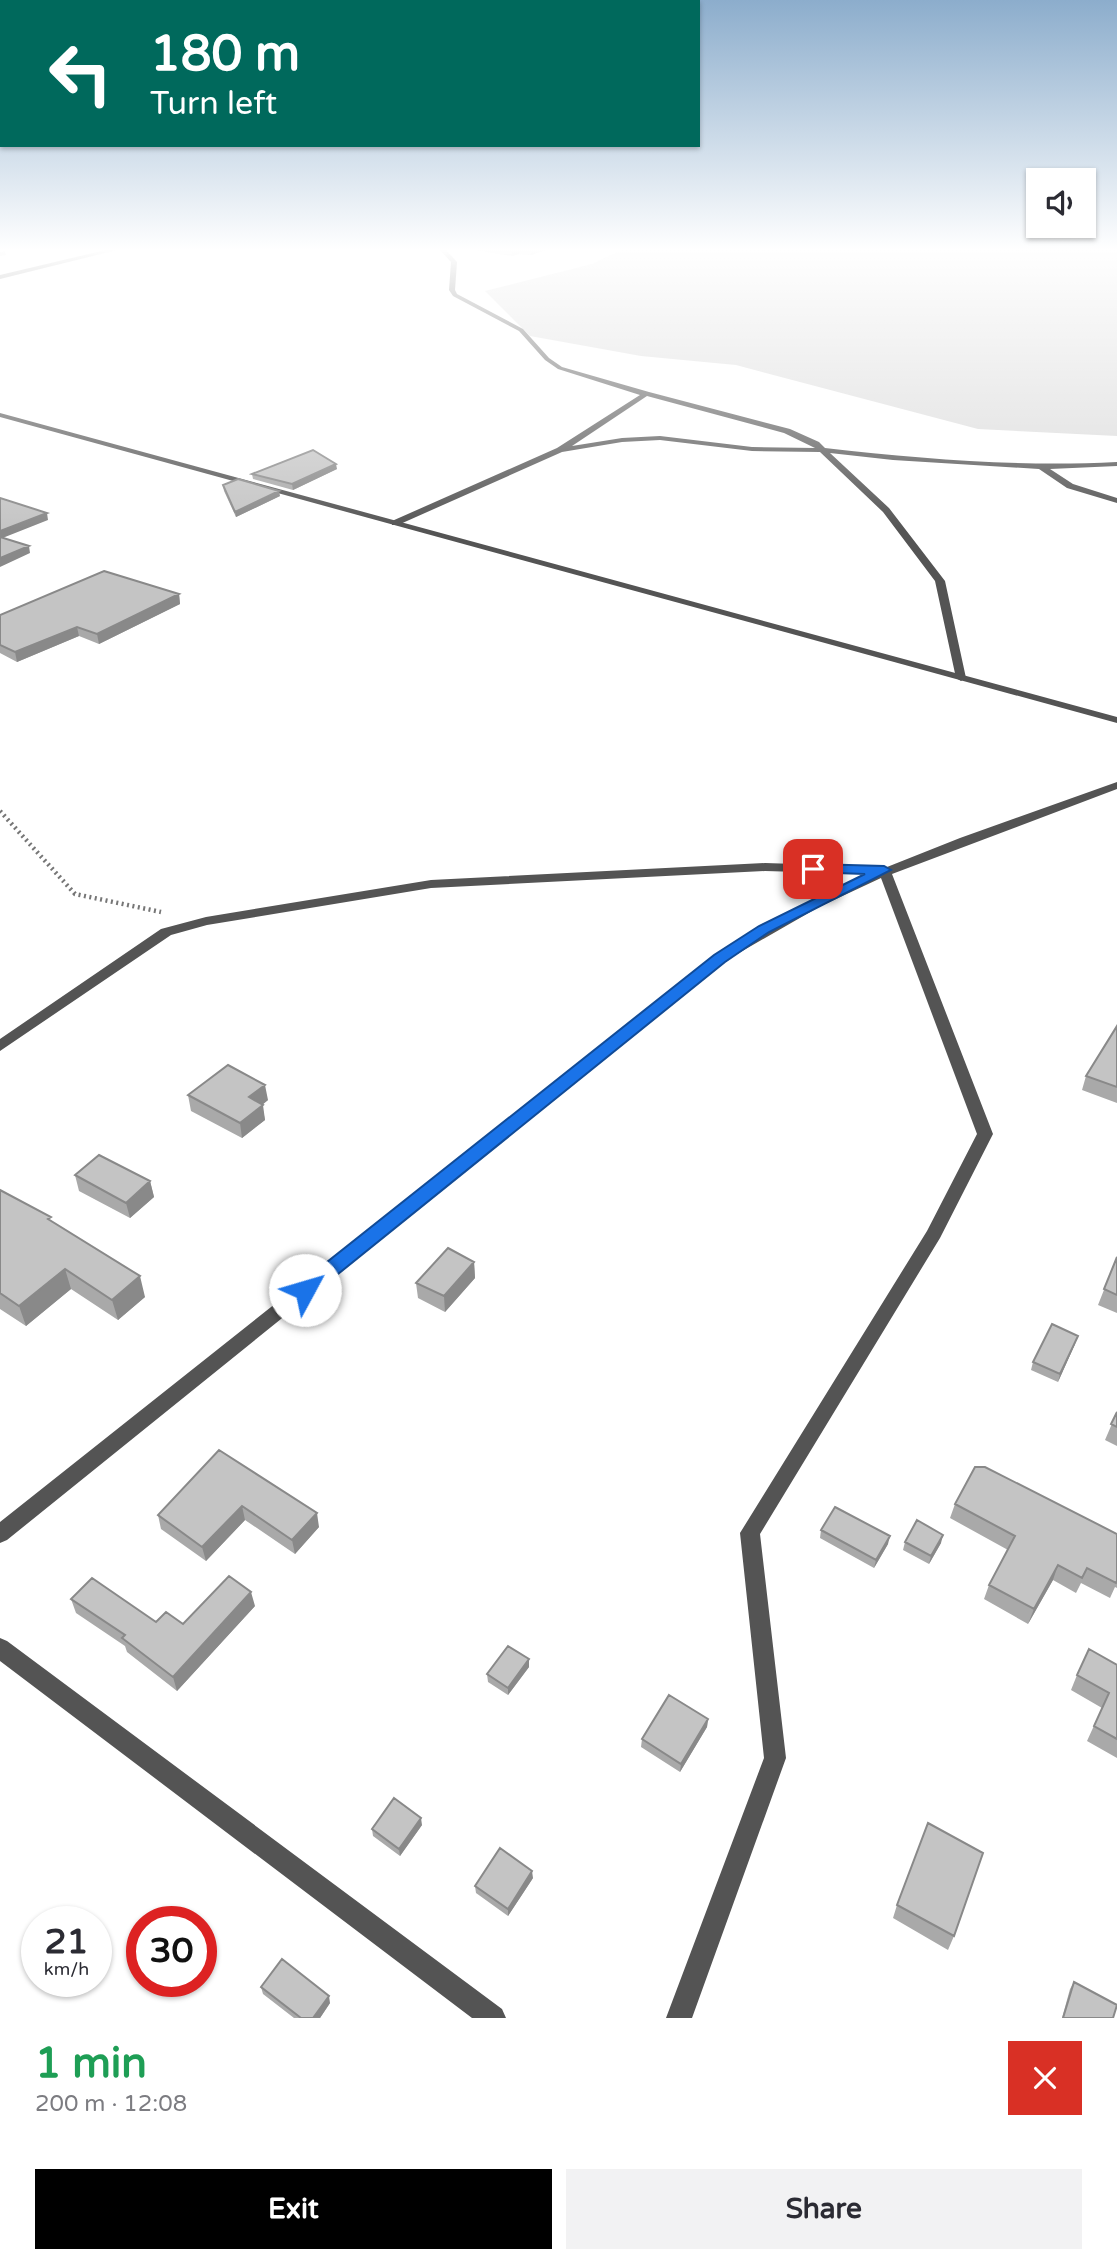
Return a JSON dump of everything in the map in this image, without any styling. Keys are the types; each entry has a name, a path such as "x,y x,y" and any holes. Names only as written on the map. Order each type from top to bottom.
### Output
{"street":[{"path":"533,342 555,365 646,394 787,431 808,439 823,450 886,510 940,581 961,678"},
{"path":"395,523 560,450 646,394"},
{"path":"0,415 1117,720"},
{"path":"560,450 660,438 752,449 823,450 893,458 1042,467 1117,464"},
{"path":"1042,467 1070,486 1117,501"},
{"path":"0,1534 720,958 764,929 884,870 1117,785"},
{"path":"0,1045 166,932 206,921 431,884 765,867 884,870"},
{"path":"679,2018 775,1758 751,1533 934,1234 985,1134 884,870"},
{"path":"0,1648 493,2018"}],"path":[{"path":"0,811 75,894 206,921"}],"shaded area":[{"path":"564,342 1117,342 1117,436 978,429 736,365 641,356"}],"building":[{"path":"313,450 336,464 292,484 252,474"},
{"path":"238,479 279,491 235,512 223,485"},
{"path":"0,498 47,513 0,531"},
{"path":"0,537 29,546 0,558"},
{"path":"104,571 179,594 97,634 77,627 15,652 0,645 0,615"},
{"path":"1117,1026 1117,1087 1086,1076"},
{"path":"228,1065 265,1085 249,1097 263,1105 240,1123 188,1095"},
{"path":"99,1155 150,1181 126,1203 75,1175"},
{"path":"0,1190 51,1217 48,1219 140,1276 112,1300 65,1269 19,1306 0,1293"},
{"path":"448,1248 474,1262 444,1296 416,1283"},
{"path":"1117,1257 1117,1295 1104,1289"},
{"path":"1052,1324 1078,1336 1060,1374 1033,1362"},
{"path":"1117,1412 1117,1427 1111,1424"},
{"path":"219,1450 317,1513 292,1540 242,1506 202,1547 158,1515"},
{"path":"975,1467 985,1467 1117,1534 1116,1583 1087,1568 1082,1578 1058,1565 1034,1609 989,1585 1015,1536 955,1504"},
{"path":"835,1507 890,1536 876,1560 821,1530"},
{"path":"917,1520 943,1535 931,1556 905,1542"},
{"path":"229,1576 251,1592 173,1677 122,1638 125,1635 71,1599 92,1578 156,1622 166,1612 183,1624"},
{"path":"508,1646 529,1659 508,1688 487,1674"},
{"path":"1089,1649 1117,1665 1117,1739 1094,1726 1109,1693 1077,1675"},
{"path":"669,1695 708,1719 681,1764 642,1739"},
{"path":"394,1798 421,1818 399,1849 372,1829"},
{"path":"928,1823 983,1853 954,1936 897,1905"},
{"path":"500,1848 532,1871 508,1909 475,1886"},
{"path":"282,1959 329,1996 313,2018 301,2018 261,1987"},
{"path":"1074,1982 1117,2005 1113,2018 1063,2018"}],"route":[{"path":"305,1290 720,958 764,929 884,870 813,869"}]}
